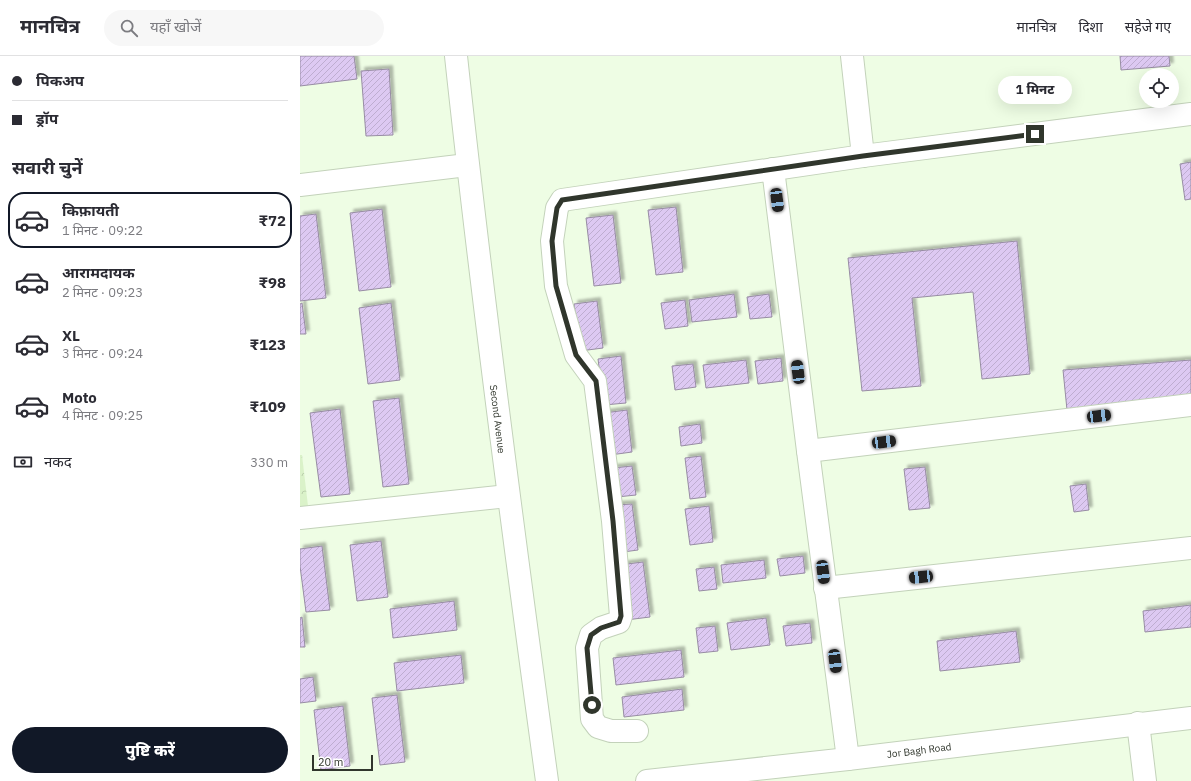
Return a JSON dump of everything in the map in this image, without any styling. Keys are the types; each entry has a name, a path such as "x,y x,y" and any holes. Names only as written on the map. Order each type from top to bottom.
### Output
{"street":[{"name":"Second Avenue","path":"456,56 467,165 508,496 548,781"},
{"path":"852,56 863,156"},
{"path":"637,731 611,731 598,727 592,719 587,648 591,635 601,628 619,622 621,616 613,521 596,381 576,355 556,286 552,241 557,208 562,200 863,156 1191,114"},
{"path":"300,185 467,165"},
{"path":"773,169 825,588 848,759"},
{"path":"808,451 1191,405"},
{"path":"300,518 508,496"},
{"path":"825,588 1191,548"},
{"name":"Jor Bagh Road","path":"647,781 848,759 1191,718"},
{"path":"1138,724 1145,781"}],"green space":[{"path":"300,455 302,455 308,506 300,507"}],"building":[{"path":"300,56 354,56 357,79 300,86"},
{"path":"1120,56 1169,56 1170,66 1121,70"},
{"path":"389,69 393,135 366,136 361,71"},
{"path":"1191,162 1191,199 1185,200 1180,164"},
{"path":"676,207 683,272 656,275 648,210"},
{"path":"382,209 391,287 359,291 350,213"},
{"path":"316,214 326,298 300,301 300,216"},
{"path":"613,215 621,283 594,286 586,218"},
{"path":"1017,241 1030,374 982,379 973,292 912,298 921,386 862,391 848,258"},
{"path":"734,294 737,317 692,322 689,300"},
{"path":"769,294 772,317 750,319 747,297"},
{"path":"685,300 688,326 665,329 661,303"},
{"path":"597,301 603,348 580,351 574,304"},
{"path":"302,303 306,334 300,334 300,304"},
{"path":"391,303 400,380 368,384 359,308"},
{"path":"621,356 626,403 604,405 598,359"},
{"path":"781,358 783,381 758,384 755,361"},
{"path":"746,360 749,383 706,388 703,365"},
{"path":"1191,360 1191,401 1067,410 1063,370"},
{"path":"693,364 696,387 675,390 672,366"},
{"path":"399,398 409,484 383,487 373,401"},
{"path":"340,409 350,494 321,497 310,413"},
{"path":"627,410 632,452 610,455 604,413"},
{"path":"700,424 702,443 681,446 679,427"},
{"path":"701,456 706,497 690,499 685,458"},
{"path":"632,466 636,495 617,497 613,468"},
{"path":"925,467 930,508 909,510 904,469"},
{"path":"1086,484 1089,510 1074,512 1070,486"},
{"path":"632,504 638,550 623,552 617,505"},
{"path":"709,506 713,542 690,545 685,509"},
{"path":"381,541 388,597 357,601 350,545"},
{"path":"322,546 330,610 306,612 300,566 300,549"},
{"path":"803,556 805,573 780,576 777,559"},
{"path":"764,560 766,578 723,583 721,565"},
{"path":"643,562 650,617 626,620 619,565"},
{"path":"714,567 717,589 699,591 696,569"},
{"path":"454,601 457,630 393,638 390,609"},
{"path":"1191,605 1191,627 1145,632 1143,611"},
{"path":"302,617 305,647 300,647 300,618"},
{"path":"766,618 770,645 731,650 727,623"},
{"path":"810,623 812,643 786,646 783,626"},
{"path":"715,626 718,651 699,653 696,628"},
{"path":"1016,631 1020,662 940,671 937,641"},
{"path":"681,650 684,677 616,685 613,658"},
{"path":"461,655 464,683 397,691 394,663"},
{"path":"313,677 316,701 300,703 300,679"},
{"path":"682,689 684,710 624,717 622,697"},
{"path":"397,695 405,762 380,765 372,698"},
{"path":"343,706 350,766 321,770 314,710"}],"route":[{"path":"592,705 587,648 591,635 601,628 619,622 621,616 613,521 596,381 576,355 556,286 552,241 557,208 562,200 863,156 1035,134"}]}
